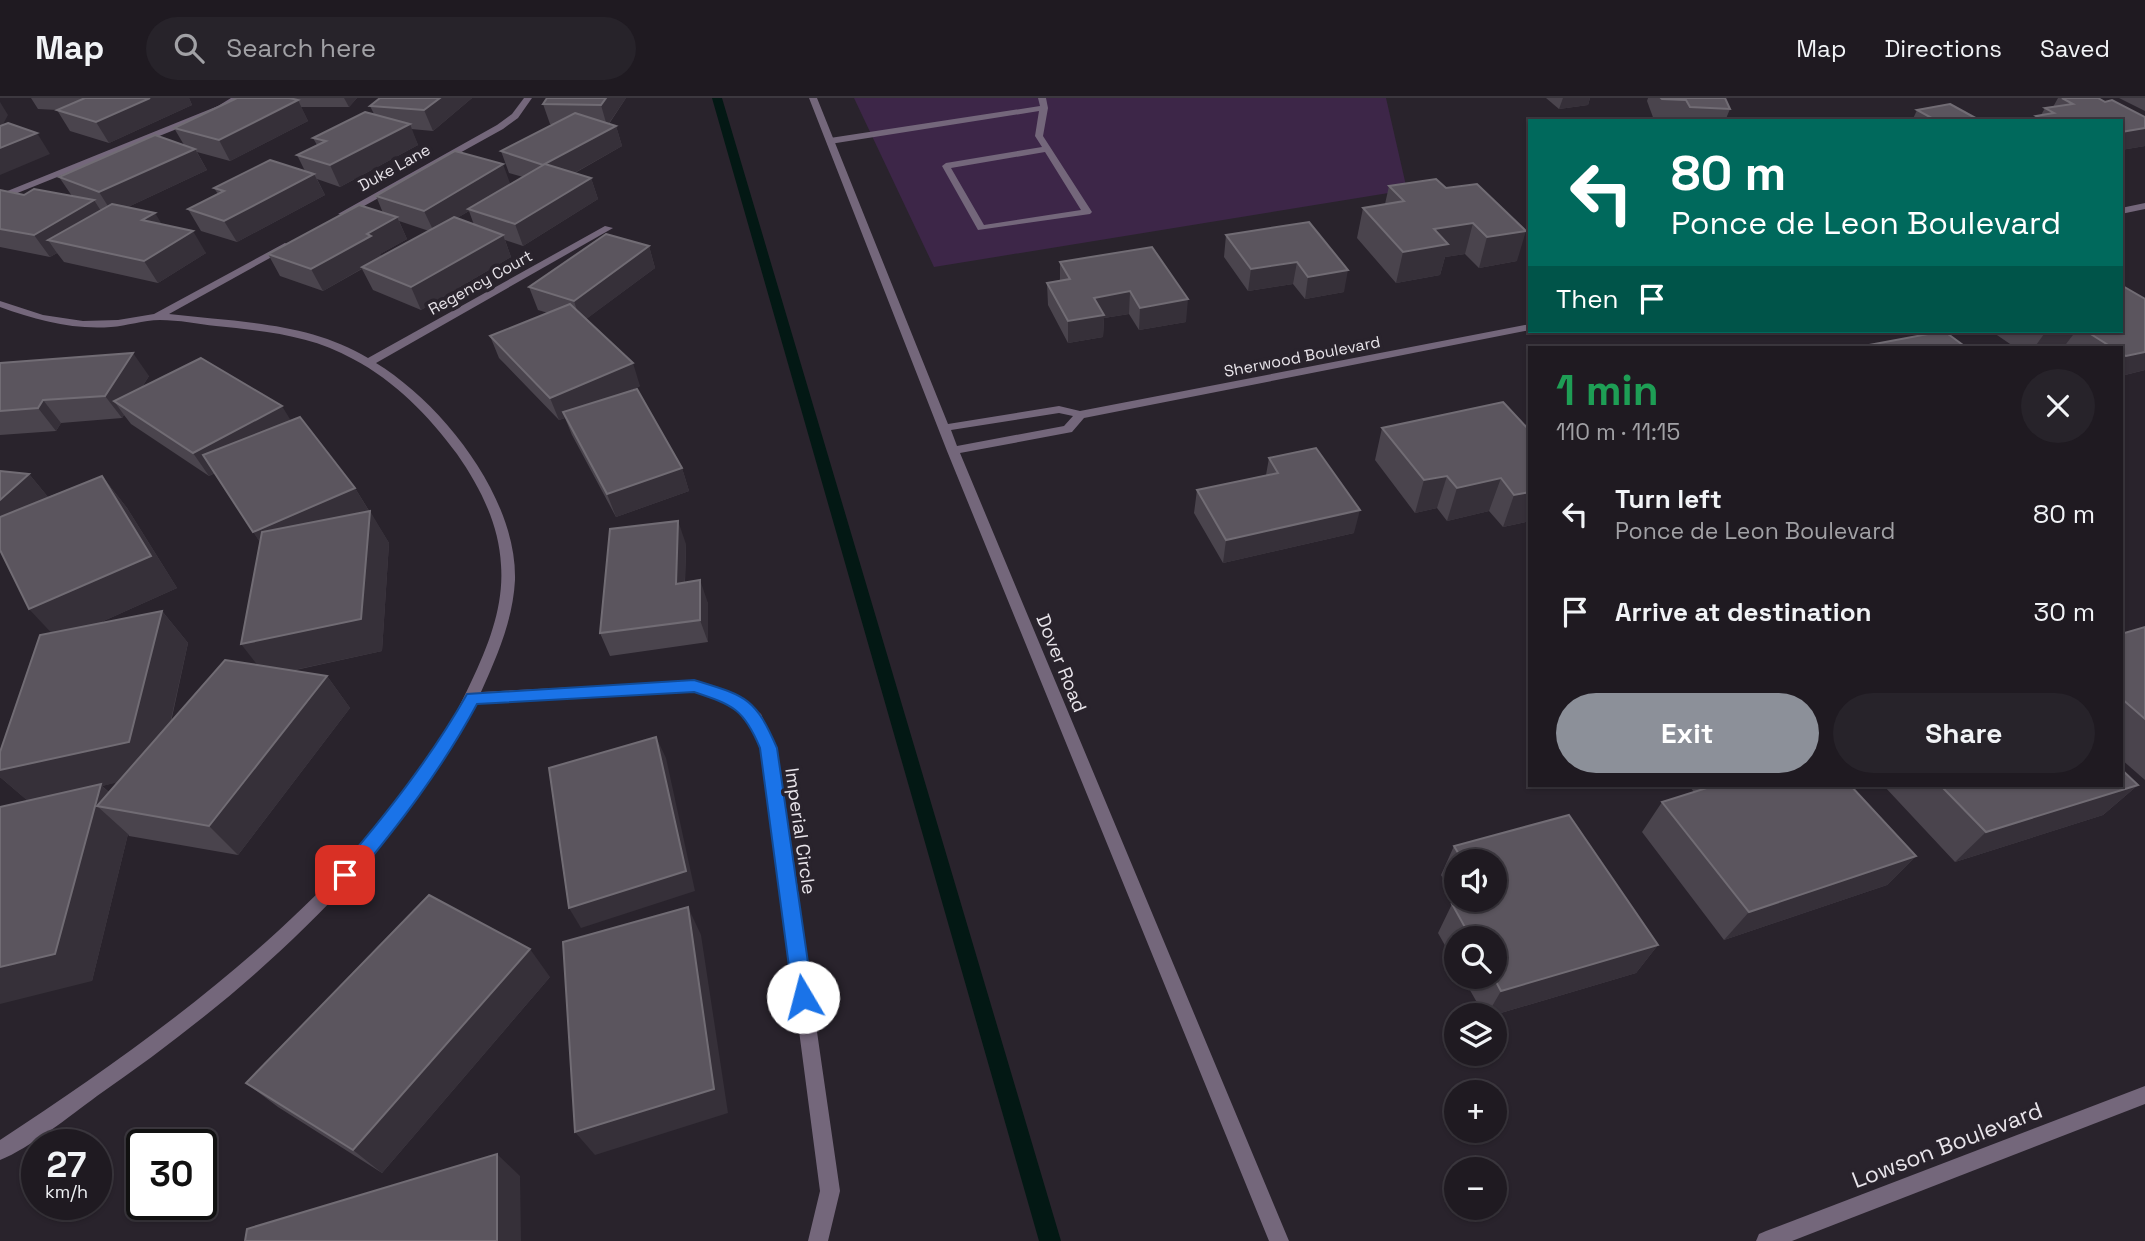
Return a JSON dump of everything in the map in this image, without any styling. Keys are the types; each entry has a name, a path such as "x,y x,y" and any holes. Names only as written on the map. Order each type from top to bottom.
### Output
{"street":[{"path":"0,197 220,108 236,98"},
{"name":"Duke Lane","path":"329,221 500,127 515,116 528,98"},
{"name":"Dover Road","path":"813,98 953,451 1279,1241"},
{"path":"830,141 1043,103 1039,136 1087,212 981,228 946,166 1047,149"},
{"path":"2123,211 2145,206"},
{"name":"Regency Court","path":"368,363 608,228"},
{"path":"158,316 292,242"},
{"path":"0,304 30,315 81,324 111,325 158,316 276,329 339,347 368,363 417,400 447,430 483,484 501,524 508,567 503,616 496,643 472,698 450,738 398,814 327,895 238,980 139,1058 0,1151"},
{"name":"Sherwood Boulevard","path":"944,428 1059,409 1080,415 1528,327"},
{"name":"Sherwood Boulevard","path":"953,451 1068,429 1080,415"},
{"name":"Imperial Circle","path":"472,698 694,686 733,699 756,719 769,748 830,1191 818,1241"},
{"name":"Lowson Boulevard","path":"1766,1241 2145,1096"}],"shaded area":[{"path":"854,98 1386,98 1407,190 934,267"}],"building":[{"path":"85,98 150,98 96,122 57,110"},
{"path":"237,98 298,100 219,140 174,128"},
{"path":"380,98 440,98 424,110 370,106"},
{"path":"547,98 606,98 601,105 543,104"},
{"path":"1661,98 1725,98 1730,109 1690,107 1686,100"},
{"path":"2062,98 2098,98 2105,102 2112,100 2145,117 2145,128 2123,132 2123,119 2041,119 2036,116 2054,113 2045,108 2073,104"},
{"path":"1950,104 1977,119 1933,119 1917,110"},
{"path":"365,112 410,124 330,165 297,155 326,141 313,138"},
{"path":"575,113 616,126 543,165 501,151"},
{"path":"8,123 37,133 0,148 0,126"},
{"path":"155,135 195,149 99,192 59,177"},
{"path":"455,151 503,164 424,211 376,196"},
{"path":"270,160 314,174 224,221 188,209 224,191 214,188"},
{"path":"545,164 591,178 515,224 468,209"},
{"path":"1436,179 1446,188 1477,184 1526,231 1487,237 1473,223 1434,229 1448,244 1403,252 1363,208 1404,201 1389,186"},
{"path":"34,189 94,200 34,235 0,229 0,190 24,195"},
{"path":"112,204 155,213 142,220 193,231 144,261 48,240"},
{"path":"359,205 397,217 367,234 371,236 311,269 268,254"},
{"path":"454,217 503,235 411,287 362,267"},
{"path":"1309,222 1348,270 1308,277 1297,262 1251,269 1226,235"},
{"path":"606,234 649,246 574,301 529,287"},
{"path":"1152,247 1188,299 1140,308 1130,291 1094,298 1104,315 1068,321 1047,283 1070,279 1060,262"},
{"path":"2123,286 2145,299 2145,352 2126,356 2123,354 2123,346 2110,346 2089,333 2123,333"},
{"path":"570,304 633,363 550,398 490,336"},
{"path":"1947,333 1964,346 1864,346"},
{"path":"133,353 105,396 43,400 38,408 0,411 0,363"},
{"path":"201,358 282,406 193,453 114,401"},
{"path":"637,389 682,468 607,494 563,412"},
{"path":"1503,402 1528,429 1528,492 1514,495 1501,478 1457,488 1447,476 1424,480 1382,428"},
{"path":"300,417 355,488 253,532 203,455"},
{"path":"1316,448 1360,510 1226,540 1197,490 1278,473 1269,458"},
{"path":"0,471 29,474 0,500"},
{"path":"102,476 151,556 29,609 0,550 0,517"},
{"path":"370,511 361,619 241,644 262,532"},
{"path":"678,521 676,584 700,580 700,620 600,633 610,529"},
{"path":"162,611 129,742 0,770 0,752 40,635"},
{"path":"2145,627 2145,719 2123,700 2123,633"},
{"path":"225,660 327,676 209,826 97,806"},
{"path":"656,737 686,871 569,908 549,768"},
{"path":"2123,771 2138,785 1986,832 1942,787 2123,787"},
{"path":"101,784 55,954 0,967 0,807"},
{"path":"1710,787 1852,787 1916,856 1749,912 1662,802"},
{"path":"1569,815 1658,945 1501,991 1500,989 1507,989 1507,926 1464,926 1456,912 1507,912 1507,849 1456,849 1454,846"},
{"path":"429,895 530,949 353,1150 246,1083"},
{"path":"688,907 714,1089 575,1132 563,942"},
{"path":"497,1154 497,1241 245,1241 247,1229"}],"waterway":[{"path":"717,98 1050,1241"}],"route":[{"path":"345,875 398,814 450,738 472,698 694,686 733,699 756,719 769,748 803,997"}]}
